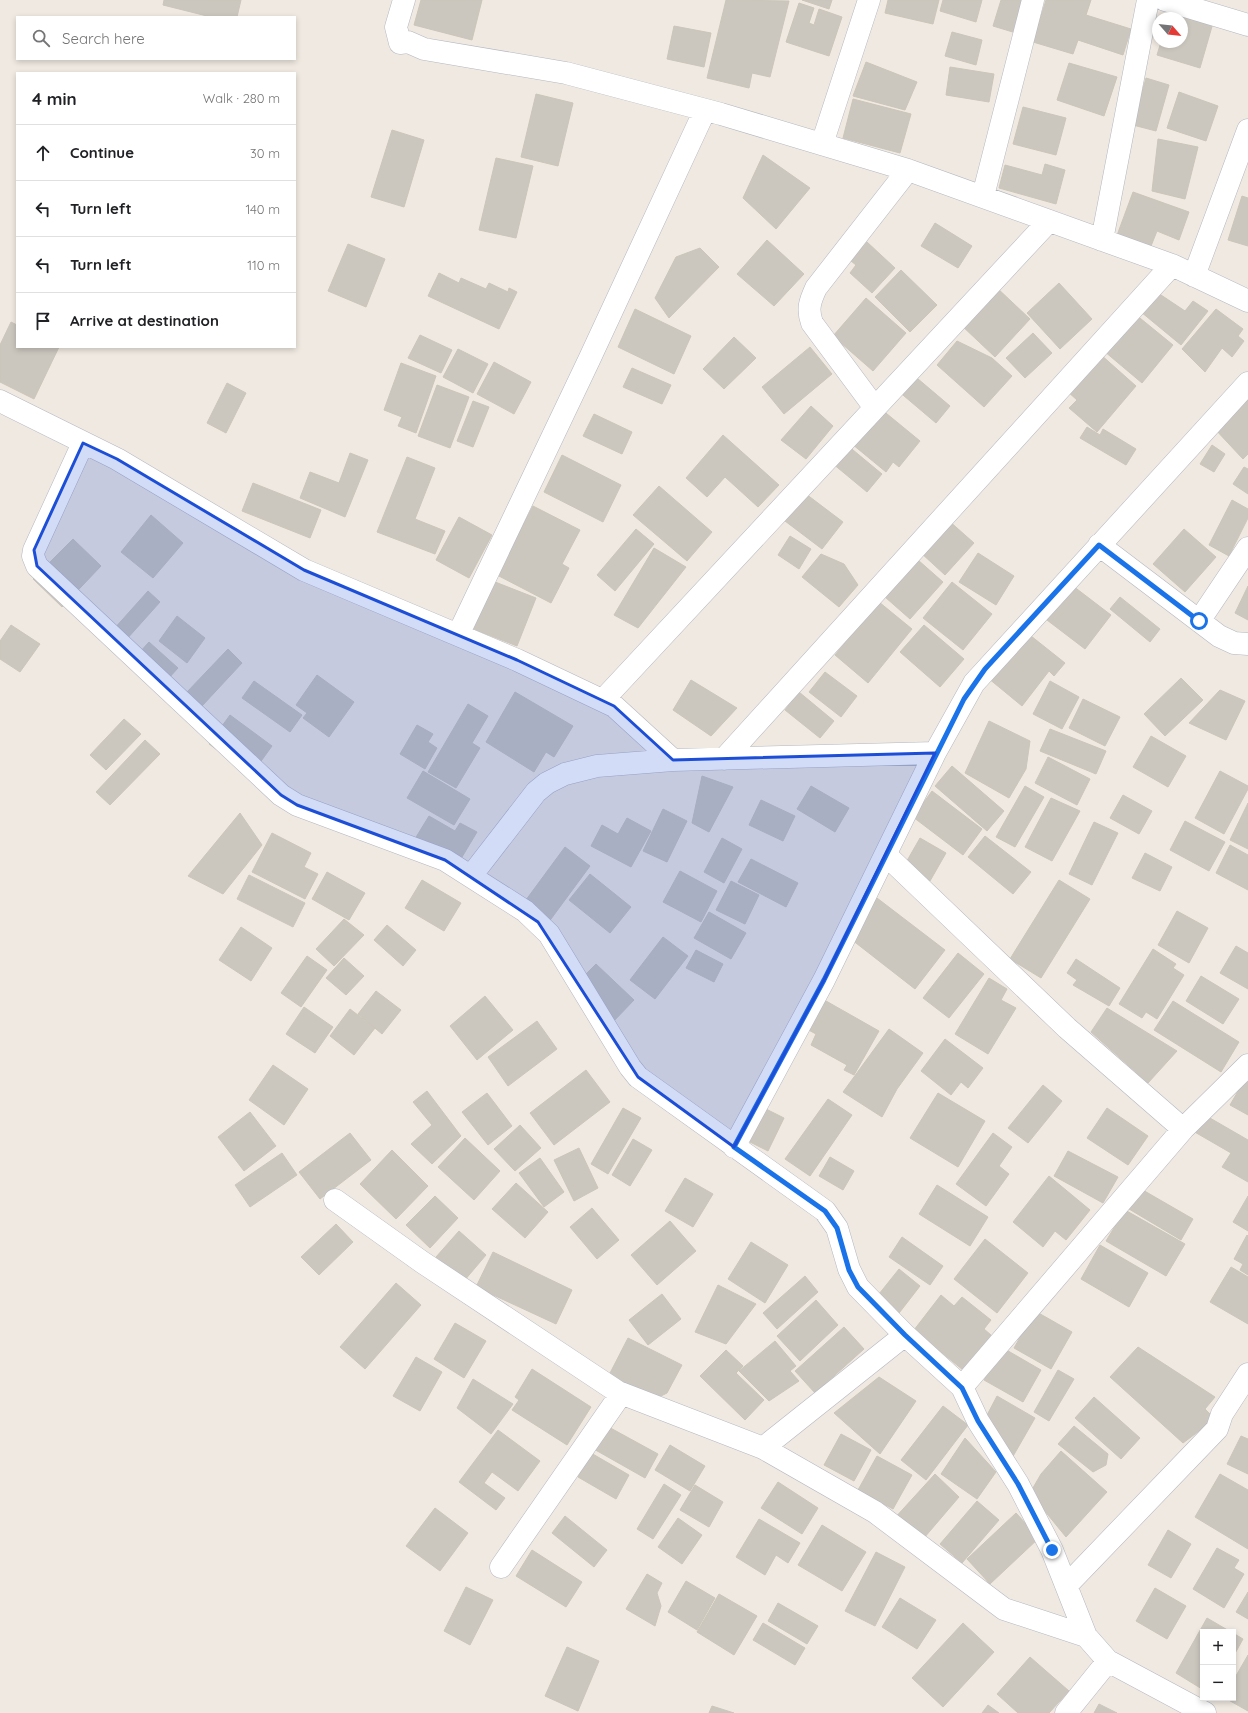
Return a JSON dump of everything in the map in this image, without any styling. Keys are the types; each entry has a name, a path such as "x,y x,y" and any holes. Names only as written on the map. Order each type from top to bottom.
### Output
{"street":[{"path":"404,0 396,27 400,43 408,42 424,49 566,73 705,110 908,170 1172,265 1248,301"},
{"path":"822,144 869,0"},
{"path":"983,196 1033,0"},
{"path":"1102,240 1148,0"},
{"path":"1165,0 1248,25"},
{"path":"458,635 589,360 705,110"},
{"path":"1194,276 1248,130"},
{"path":"875,408 812,323 808,312 810,300 816,288 908,170"},
{"path":"603,700 1050,221"},
{"path":"724,759 1172,265"},
{"path":"734,1147 821,985 936,754 974,683 1248,382"},
{"path":"0,401 116,459 304,570 458,635 603,700 619,709 673,760"},
{"path":"83,443 34,550 33,556 37,566 281,795 296,805 433,855 471,876 525,911 548,934 630,1067 638,1077 825,1211 837,1228 849,1270 858,1287 905,1335 962,1388 978,1421 1018,1484 1052,1550 1086,1636 1108,1661 1205,1713"},
{"path":"1099,545 1225,640 1248,644"},
{"path":"1199,621 1248,548"},
{"path":"471,876 536,792 547,783 564,774 597,766 673,760 936,754"},
{"path":"886,855 1067,1028 1183,1129"},
{"path":"962,1388 1183,1129 1248,1065"},
{"path":"334,1200 422,1262 622,1394 763,1448 875,1512 1004,1609 1086,1636"},
{"path":"763,1448 905,1335"},
{"path":"1067,1585 1217,1429 1222,1414 1248,1374"},
{"path":"501,1567 622,1394"},
{"path":"1066,1713 1108,1661"}],"highlighted area":[{"path":"83,443 117,459 304,570 517,660 614,706 673,760 935,753 824,980 734,1147 638,1077 538,922 445,860 297,805 281,795 37,566 34,550"}],"building":[{"path":"164,0 241,0 237,16 207,16 163,5"},
{"path":"421,0 482,0 472,40 414,25"},
{"path":"726,0 789,1 770,77 752,73 749,88 707,78"},
{"path":"802,0 832,0 829,9"},
{"path":"888,0 939,0 933,24 885,13"},
{"path":"943,0 982,0 976,22 940,11"},
{"path":"1001,0 1026,0 1016,33 993,26"},
{"path":"1046,0 1091,0 1086,15 1131,29 1123,55 1078,40 1073,54 1033,42"},
{"path":"799,3 814,8 809,23 814,25 819,9 842,17 829,56 786,42"},
{"path":"1188,15 1213,23 1200,68 1157,55 1159,48 1188,48"},
{"path":"674,26 711,33 704,67 667,59"},
{"path":"952,32 982,40 976,65 945,56"},
{"path":"866,62 917,82 905,110 853,96"},
{"path":"1069,63 1117,77 1104,116 1057,100"},
{"path":"950,67 994,74 989,102 946,95"},
{"path":"1146,78 1169,85 1156,131 1133,125"},
{"path":"1179,92 1218,106 1206,141 1167,128"},
{"path":"536,94 573,103 558,166 521,157"},
{"path":"853,99 911,114 900,153 843,138"},
{"path":"1023,107 1066,118 1056,155 1013,144"},
{"path":"392,130 424,140 404,207 371,197"},
{"path":"1158,139 1198,147 1185,199 1152,191"},
{"path":"763,155 810,188 776,229 743,198"},
{"path":"496,158 533,166 516,238 479,230"},
{"path":"1045,164 1065,170 1056,204 999,188 1005,165 1042,175"},
{"path":"1133,192 1189,212 1179,240 1157,231 1149,251 1116,238"},
{"path":"1242,196 1248,198 1248,246 1228,240"},
{"path":"935,223 972,246 958,268 921,246"},
{"path":"767,240 804,274 774,306 737,274"},
{"path":"867,242 895,268 872,293 850,273 856,265 851,261"},
{"path":"348,244 385,259 366,307 328,291"},
{"path":"700,248 719,267 669,318 655,298 676,257"},
{"path":"901,270 937,305 910,332 875,297"},
{"path":"439,273 459,283 461,278 486,289 489,283 508,292 509,288 517,292 499,329 428,296"},
{"path":"1059,283 1092,319 1060,349 1027,313"},
{"path":"995,286 1030,319 995,357 960,324"},
{"path":"1152,289 1185,311 1193,301 1208,311 1181,345 1135,307"},
{"path":"866,298 906,333 873,371 833,336"},
{"path":"635,309 691,336 674,374 618,347"},
{"path":"1216,309 1243,329 1238,336 1244,341 1232,357 1222,348 1205,372 1182,349"},
{"path":"1135,314 1173,345 1142,383 1104,351"},
{"path":"11,322 16,324 16,348 59,348 34,399 0,382 0,345"},
{"path":"1033,333 1052,353 1025,378 1006,358"},
{"path":"420,335 452,350 441,373 408,358"},
{"path":"734,337 756,358 724,389 703,369"},
{"path":"957,341 992,358 1012,376 984,407 937,365"},
{"path":"810,347 832,374 784,414 762,387"},
{"path":"458,349 488,364 473,393 443,377"},
{"path":"1100,354 1136,386 1097,432 1069,408 1077,400 1067,391"},
{"path":"494,362 531,382 514,414 477,394"},
{"path":"401,363 436,376 416,433 398,426 402,417 384,410"},
{"path":"632,368 671,385 662,404 623,387"},
{"path":"911,373 950,406 936,423 897,390"},
{"path":"227,383 246,393 226,433 207,423"},
{"path":"437,385 469,397 450,448 418,436"},
{"path":"1248,394 1248,454 1243,459 1214,428"},
{"path":"473,401 489,407 473,447 457,441"},
{"path":"811,406 833,426 806,459 781,440"},
{"path":"881,409 920,441 899,467 893,462 886,472 852,444"},
{"path":"594,414 632,432 622,454 583,436"},
{"path":"1087,427 1100,435 1103,429 1136,449 1126,465 1080,438"},
{"path":"723,435 779,485 758,507 725,477 707,497 686,478"},
{"path":"847,445 882,474 867,492 832,463"},
{"path":"1212,445 1225,454 1214,472 1200,464"},
{"path":"350,453 368,460 345,517 300,498 310,472 339,483"},
{"path":"562,455 621,485 603,522 544,492"},
{"path":"407,457 435,468 415,519 445,531 435,554 377,532"},
{"path":"1244,467 1248,469 1248,494 1233,484"},
{"path":"253,483 321,510 310,538 242,511"},
{"path":"659,486 712,532 687,561 633,515"},
{"path":"806,494 843,522 822,549 785,521"},
{"path":"1232,500 1248,509 1248,518 1229,556 1209,545"},
{"path":"533,506 580,530 562,564 569,568 551,603 497,575"},
{"path":"151,515 183,543 153,578 121,552"},
{"path":"459,517 492,535 469,578 436,560"},
{"path":"948,520 974,543 945,575 920,552"},
{"path":"636,529 654,544 615,591 597,575"},
{"path":"1184,529 1216,557 1185,592 1153,564"},
{"path":"790,536 811,549 799,569 778,555"},
{"path":"73,539 101,566 62,607 33,579"},
{"path":"654,548 686,567 638,628 614,615"},
{"path":"978,553 1014,576 996,605 959,582"},
{"path":"821,554 844,564 858,585 839,607 802,577"},
{"path":"918,560 943,582 910,619 885,597"},
{"path":"490,580 536,598 517,646 471,628"},
{"path":"952,582 992,614 963,650 923,618"},
{"path":"1073,586 1111,615 1085,649 1047,620"},
{"path":"1248,586 1248,620 1235,613"},
{"path":"148,591 160,602 117,650 105,639"},
{"path":"1120,597 1160,629 1150,642 1110,609"},
{"path":"879,602 912,629 868,683 835,655"},
{"path":"177,616 205,638 187,663 159,641"},
{"path":"11,625 40,644 20,672 0,659 0,641"},
{"path":"924,625 964,659 940,687 900,652"},
{"path":"1026,632 1065,663 1054,676 1049,671 1022,706 988,678"},
{"path":"149,642 178,668 158,690 129,664"},
{"path":"228,649 242,663 202,706 187,692"},
{"path":"825,672 857,696 841,717 809,692"},
{"path":"317,675 354,702 329,737 303,718 307,713 296,705"},
{"path":"1181,678 1203,700 1165,736 1144,714"},
{"path":"691,680 737,708 711,736 673,710"},
{"path":"254,681 302,715 290,732 242,698"},
{"path":"1050,681 1079,697 1062,729 1033,714"},
{"path":"1220,690 1245,701 1226,740 1189,723"},
{"path":"515,692 573,726 554,757 546,752 534,772 486,742"},
{"path":"799,692 834,721 820,738 785,710"},
{"path":"1083,699 1120,717 1105,746 1069,728"},
{"path":"468,704 488,716 472,743 480,748 456,788 428,772"},
{"path":"230,715 272,746 251,775 209,744"},
{"path":"124,719 141,734 106,770 90,755"},
{"path":"989,721 1030,741 1026,769 1009,798 965,773"},
{"path":"417,725 433,734 428,742 437,748 425,769 400,754"},
{"path":"1050,729 1106,751 1096,774 1040,751"},
{"path":"1151,736 1186,756 1168,787 1133,767"},
{"path":"145,740 160,754 110,805 96,792"},
{"path":"1048,757 1090,779 1077,805 1035,783"},
{"path":"952,766 1004,811 987,831 935,786"},
{"path":"423,771 470,799 454,825 407,798"},
{"path":"1220,771 1248,786 1248,789 1224,834 1195,818"},
{"path":"702,776 733,787 709,832 692,823"},
{"path":"811,786 849,808 835,832 797,809"},
{"path":"1025,786 1044,797 1015,847 996,837"},
{"path":"932,791 982,829 963,855 913,817"},
{"path":"1123,795 1152,811 1139,834 1110,818"},
{"path":"1051,798 1080,811 1052,861 1025,847"},
{"path":"761,800 795,816 783,841 749,825"},
{"path":"1248,803 1248,849 1230,840"},
{"path":"663,809 687,821 667,862 643,851"},
{"path":"240,813 262,845 223,894 188,876"},
{"path":"429,816 455,831 460,823 477,832 453,872 410,847"},
{"path":"627,818 651,831 631,867 591,846 602,825 618,834"},
{"path":"1185,821 1225,842 1209,871 1170,850"},
{"path":"1094,822 1118,833 1092,885 1069,874"},
{"path":"272,833 311,853 304,867 318,874 305,899 252,872"},
{"path":"985,836 1031,872 1013,894 968,857"},
{"path":"722,838 742,849 724,883 704,872"},
{"path":"920,838 946,853 930,881 904,866"},
{"path":"1230,845 1248,855 1248,890 1216,873"},
{"path":"565,847 590,866 548,923 523,904"},
{"path":"1145,853 1172,867 1160,891 1132,878"},
{"path":"751,859 798,883 786,907 738,882"},
{"path":"680,871 717,891 701,922 663,902"},
{"path":"327,872 365,893 349,920 312,899"},
{"path":"590,874 631,907 610,933 569,900"},
{"path":"249,875 305,903 293,927 237,899"},
{"path":"422,880 461,903 444,931 405,908"},
{"path":"1059,880 1090,899 1041,978 1010,959"},
{"path":"731,881 759,895 745,924 716,910"},
{"path":"877,898 945,950 915,989 847,936"},
{"path":"1177,911 1208,928 1189,963 1158,945"},
{"path":"709,912 746,933 731,959 694,938"},
{"path":"344,919 364,935 334,966 316,949"},
{"path":"387,925 416,950 403,966 374,940"},
{"path":"241,927 272,948 251,981 219,960"},
{"path":"663,937 688,956 655,999 630,980"},
{"path":"1236,946 1248,953 1248,989 1220,973"},
{"path":"1153,949 1176,964 1173,968 1184,975 1157,1019 1146,1012 1142,1018 1119,1004"},
{"path":"696,950 723,964 714,982 686,968"},
{"path":"958,953 984,974 949,1018 923,998"},
{"path":"307,956 327,970 301,1007 281,993"},
{"path":"344,958 364,976 346,995 326,978"},
{"path":"1076,959 1120,988 1109,1006 1073,985 1077,980 1067,973"},
{"path":"596,964 634,1000 612,1023 573,987"},
{"path":"1201,976 1239,999 1223,1024 1186,1001"},
{"path":"989,978 1007,989 1001,1000 1016,1008 988,1054 955,1034"},
{"path":"376,991 401,1010 382,1034 358,1014"},
{"path":"485,996 513,1030 477,1060 450,1026"},
{"path":"819,997 879,1031 854,1075 844,1070 847,1065 811,1045 816,1034 803,1027"},
{"path":"1173,1001 1239,1042 1221,1072 1154,1030"},
{"path":"304,1007 333,1027 315,1053 286,1034"},
{"path":"1107,1008 1177,1051 1148,1083 1091,1032"},
{"path":"350,1009 375,1028 354,1055 330,1036"},
{"path":"537,1021 557,1049 508,1086 488,1057"},
{"path":"889,1029 923,1053 897,1089 882,1117 843,1092"},
{"path":"945,1039 983,1068 968,1088 961,1082 951,1095 921,1071"},
{"path":"273,1065 308,1089 284,1125 249,1100"},
{"path":"586,1070 610,1102 554,1145 530,1113"},
{"path":"1248,1074 1248,1115 1230,1105"},
{"path":"1043,1085 1062,1101 1028,1143 1008,1128"},
{"path":"427,1091 461,1136 432,1164 411,1144 432,1125 413,1102"},
{"path":"487,1093 512,1126 488,1145 462,1112"},
{"path":"938,1093 985,1121 958,1167 910,1138"},
{"path":"828,1099 852,1115 810,1176 785,1159"},
{"path":"623,1108 641,1118 608,1174 591,1164"},
{"path":"1107,1108 1148,1136 1128,1165 1087,1138"},
{"path":"766,1109 784,1118 768,1151 750,1142"},
{"path":"250,1112 276,1146 244,1171 218,1137"},
{"path":"1203,1114 1248,1140 1248,1182 1222,1167 1231,1153 1193,1131"},
{"path":"520,1125 541,1148 515,1171 494,1149"},
{"path":"350,1133 371,1160 320,1199 299,1172"},
{"path":"993,1133 1012,1147 999,1166 1009,1174 986,1206 956,1184"},
{"path":"465,1138 500,1171 474,1200 438,1167"},
{"path":"633,1139 652,1150 630,1186 612,1175"},
{"path":"579,1148 598,1188 574,1201 554,1160"},
{"path":"392,1150 428,1186 396,1219 360,1184"},
{"path":"1068,1151 1118,1177 1103,1203 1054,1176"},
{"path":"282,1153 297,1175 250,1207 235,1185"},
{"path":"830,1157 854,1171 843,1190 819,1176"},
{"path":"540,1158 564,1192 544,1207 519,1173"},
{"path":"1049,1176 1090,1210 1066,1240 1055,1231 1043,1247 1013,1222"},
{"path":"685,1178 713,1194 693,1227 665,1211"},
{"path":"516,1183 548,1212 525,1238 492,1209"},
{"path":"937,1185 988,1217 970,1246 919,1214"},
{"path":"1141,1189 1193,1219 1181,1240 1129,1209"},
{"path":"435,1196 458,1218 430,1248 406,1225"},
{"path":"1248,1196 1248,1231 1233,1222"},
{"path":"592,1208 619,1240 597,1259 570,1227"},
{"path":"1125,1210 1185,1244 1166,1276 1106,1241"},
{"path":"670,1221 696,1251 657,1285 631,1255"},
{"path":"336,1224 353,1242 319,1275 301,1257"},
{"path":"459,1231 486,1255 464,1281 436,1257"},
{"path":"1247,1235 1248,1275 1240,1270 1243,1264 1234,1259"},
{"path":"902,1237 943,1266 930,1285 889,1257"},
{"path":"985,1239 1028,1273 997,1313 954,1279"},
{"path":"751,1242 788,1265 765,1303 728,1279"},
{"path":"1100,1245 1148,1273 1129,1307 1081,1279"},
{"path":"493,1252 572,1290 556,1324 476,1287"},
{"path":"1231,1267 1248,1277 1248,1324 1210,1302"},
{"path":"899,1269 920,1286 896,1317 875,1299"},
{"path":"805,1276 818,1292 777,1329 763,1313"},
{"path":"396,1283 421,1305 365,1369 340,1347"},
{"path":"718,1285 756,1304 726,1344 695,1332"},
{"path":"662,1294 681,1319 648,1345 629,1320"},
{"path":"941,1295 954,1306 962,1297 991,1320 984,1329 991,1335 963,1370 914,1330"},
{"path":"816,1300 838,1325 800,1361 777,1336"},
{"path":"1035,1311 1072,1332 1051,1369 1014,1348"},
{"path":"455,1323 486,1341 464,1378 434,1359"},
{"path":"844,1327 864,1349 815,1393 795,1371"},
{"path":"628,1338 682,1365 667,1393 651,1401 607,1379"},
{"path":"775,1341 796,1366 790,1371 799,1381 769,1401 739,1371"},
{"path":"1138,1347 1215,1397 1205,1409 1215,1419 1183,1443 1110,1377"},
{"path":"1003,1348 1041,1370 1023,1402 984,1380"},
{"path":"726,1350 743,1366 736,1373 764,1400 745,1420 700,1376"},
{"path":"416,1357 442,1372 420,1411 393,1396"},
{"path":"532,1369 591,1407 567,1445 512,1410 519,1400 515,1397"},
{"path":"1058,1370 1074,1379 1049,1421 1034,1412"},
{"path":"879,1377 916,1401 880,1454 834,1413"},
{"path":"473,1379 513,1404 491,1434 457,1408"},
{"path":"997,1396 1035,1418 1012,1458 985,1419"},
{"path":"1094,1397 1140,1438 1121,1459 1075,1418"},
{"path":"943,1406 968,1425 926,1480 901,1460"},
{"path":"605,1425 658,1454 645,1478 592,1448"},
{"path":"1074,1426 1108,1454 1106,1465 1093,1472 1058,1444"},
{"path":"498,1430 540,1461 518,1491 492,1472 484,1483 505,1498 496,1510 459,1482"},
{"path":"841,1434 871,1450 854,1481 824,1465"},
{"path":"1241,1436 1248,1439 1248,1474 1227,1464"},
{"path":"965,1438 996,1472 977,1499 941,1474"},
{"path":"670,1445 705,1466 690,1491 655,1470"},
{"path":"1061,1451 1107,1492 1066,1537 1030,1493 1041,1474"},
{"path":"591,1453 629,1475 616,1499 578,1477"},
{"path":"877,1456 912,1475 893,1509 858,1490"},
{"path":"935,1474 959,1497 924,1538 893,1520"},
{"path":"1220,1474 1248,1490 1248,1549 1195,1517"},
{"path":"778,1482 818,1508 802,1534 761,1508"},
{"path":"664,1484 681,1495 653,1539 637,1529"},
{"path":"695,1485 723,1502 709,1527 680,1510"},
{"path":"977,1501 999,1520 962,1563 940,1544"},
{"path":"435,1508 468,1533 440,1571 406,1546"},
{"path":"1016,1513 1039,1538 990,1584 967,1559"},
{"path":"565,1516 607,1550 594,1567 552,1533"},
{"path":"678,1518 702,1535 682,1564 658,1547"},
{"path":"759,1519 800,1543 788,1563 776,1555 765,1575 736,1557"},
{"path":"822,1525 866,1552 842,1591 798,1565"},
{"path":"1168,1530 1191,1544 1171,1578 1148,1565"},
{"path":"1217,1548 1239,1560 1234,1568 1244,1574 1224,1608 1193,1589"},
{"path":"532,1550 582,1582 566,1607 516,1576"},
{"path":"876,1552 905,1567 875,1626 845,1611"},
{"path":"647,1574 662,1583 657,1593 661,1606 655,1626 626,1609"},
{"path":"686,1581 715,1598 697,1630 668,1612"},
{"path":"466,1587 493,1600 470,1645 444,1631"},
{"path":"1155,1588 1186,1606 1167,1639 1136,1621"},
{"path":"1248,1592 1248,1619 1236,1612"},
{"path":"719,1594 757,1616 734,1655 697,1632"},
{"path":"900,1598 936,1620 917,1649 882,1627"},
{"path":"778,1603 818,1626 807,1644 768,1621"},
{"path":"1207,1618 1226,1629 1201,1629"},
{"path":"763,1623 805,1648 795,1665 753,1640"},
{"path":"963,1623 994,1652 943,1707 912,1678"},
{"path":"1200,1630 1200,1688 1176,1673"},
{"path":"1236,1635 1243,1639 1236,1652"},
{"path":"567,1647 599,1661 578,1711 545,1696"},
{"path":"1248,1655 1248,1711 1230,1701 1236,1701 1236,1676"},
{"path":"1030,1657 1069,1691 1049,1713 1018,1713 997,1694"},
{"path":"1099,1704 1117,1713 1094,1713"},
{"path":"988,1705 999,1713 982,1713"},
{"path":"712,1706 734,1713 709,1713"}],"route":[{"path":"1052,1550 1018,1484 978,1421 962,1388 905,1335 867,1298 858,1287 849,1270 837,1228 832,1219 825,1211 734,1147 824,980 964,699 985,669 1099,545 1199,621"}]}
